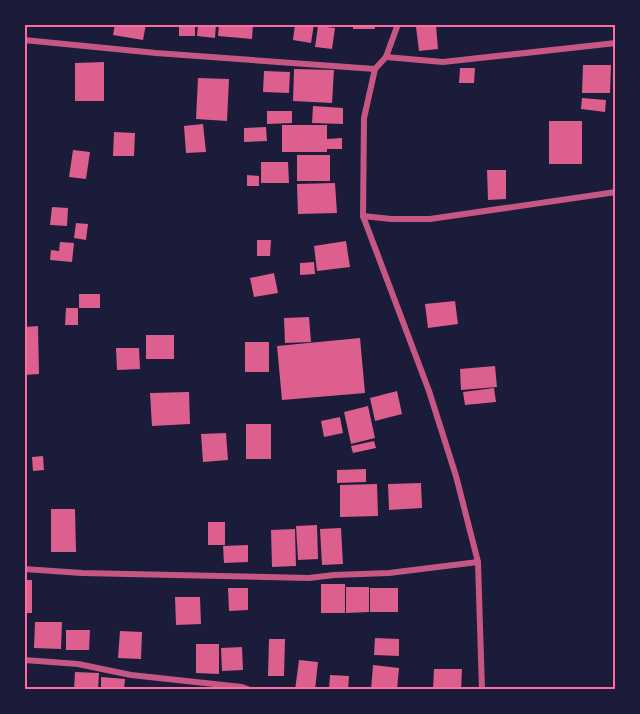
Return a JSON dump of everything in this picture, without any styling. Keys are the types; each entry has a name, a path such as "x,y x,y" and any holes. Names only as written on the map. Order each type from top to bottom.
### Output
{"street":[{"path":"398,24 386,57 375,69 364,118 363,216 429,390 456,476 478,562 482,690"},
{"path":"24,40 156,53 375,69"},
{"path":"386,57 443,62 616,43"},
{"path":"363,216 430,219 616,192"},
{"path":"24,569 82,573 309,578 389,573 478,562"},
{"path":"24,660 78,664 131,675 242,687 250,690"}],"building":[{"path":"115,24 146,24 143,40 113,35"},
{"path":"179,24 195,24 195,36 179,36"},
{"path":"198,24 216,24 215,38 197,36"},
{"path":"219,24 253,24 252,39 218,36"},
{"path":"295,24 314,24 311,43 293,40"},
{"path":"353,24 374,24 375,29 353,29"},
{"path":"436,25 438,49 419,51 416,27"},
{"path":"318,26 335,28 332,49 315,47"},
{"path":"104,62 104,101 75,101 75,63"},
{"path":"583,65 611,65 610,93 582,93"},
{"path":"460,68 475,68 474,83 459,83"},
{"path":"294,69 334,70 332,103 293,101"},
{"path":"264,71 290,72 289,93 263,92"},
{"path":"198,78 229,79 227,121 196,119"},
{"path":"582,98 606,100 605,112 581,109"},
{"path":"313,106 343,108 343,124 312,123"},
{"path":"267,111 292,111 292,123 267,124"},
{"path":"549,121 582,121 582,164 549,164"},
{"path":"203,124 206,152 186,153 184,126"},
{"path":"282,125 327,125 327,139 342,138 342,149 327,149 327,152 282,152"},
{"path":"266,127 267,141 244,142 244,128"},
{"path":"114,132 135,133 134,156 113,156"},
{"path":"73,150 90,152 86,179 69,177"},
{"path":"297,155 330,155 330,181 297,181"},
{"path":"261,162 288,162 289,183 261,183"},
{"path":"487,170 506,170 506,199 488,200"},
{"path":"247,175 259,176 259,186 247,186"},
{"path":"335,183 337,213 298,214 297,184"},
{"path":"52,207 68,208 67,226 50,225"},
{"path":"76,223 88,224 86,240 74,238"},
{"path":"257,240 271,240 270,256 257,256"},
{"path":"346,241 350,267 317,271 314,246"},
{"path":"60,242 74,243 72,262 50,260 51,250 59,251"},
{"path":"314,262 315,274 300,275 300,263"},
{"path":"274,273 278,293 254,297 250,278"},
{"path":"79,294 100,294 100,308 79,308"},
{"path":"455,301 458,324 428,328 425,304"},
{"path":"66,308 78,308 78,325 65,325"},
{"path":"309,317 311,342 285,343 284,318"},
{"path":"38,326 39,374 24,375 24,327"},
{"path":"146,335 174,335 174,359 146,359"},
{"path":"360,338 365,393 282,400 277,346"},
{"path":"245,342 269,342 269,372 245,372"},
{"path":"116,348 139,348 140,369 117,370"},
{"path":"495,366 497,387 461,390 460,369"},
{"path":"494,388 496,402 465,405 463,392"},
{"path":"397,391 402,414 375,421 370,398"},
{"path":"189,392 190,424 152,426 150,393"},
{"path":"368,406 375,438 351,444 344,412"},
{"path":"340,417 343,433 324,437 321,421"},
{"path":"246,424 271,424 271,459 246,459"},
{"path":"226,433 228,460 203,462 201,434"},
{"path":"374,441 376,448 353,453 351,446"},
{"path":"43,456 44,470 33,471 32,457"},
{"path":"366,469 366,482 337,483 337,470"},
{"path":"421,483 422,508 389,510 388,484"},
{"path":"377,484 378,516 340,517 340,485"},
{"path":"51,509 75,509 76,552 51,552"},
{"path":"208,522 225,522 225,545 208,545"},
{"path":"317,525 318,559 298,560 296,526"},
{"path":"341,528 343,564 322,565 320,529"},
{"path":"295,529 296,566 272,567 271,530"},
{"path":"248,545 248,562 224,563 223,546"},
{"path":"24,580 32,580 32,613 24,613"},
{"path":"321,584 345,584 345,613 321,613"},
{"path":"346,587 369,587 369,612 346,613"},
{"path":"228,588 248,588 248,610 229,611"},
{"path":"370,588 398,588 398,612 370,612"},
{"path":"175,597 200,597 201,624 176,625"},
{"path":"35,622 62,622 61,649 34,648"},
{"path":"66,630 90,630 89,650 66,650"},
{"path":"120,631 142,632 141,659 118,658"},
{"path":"375,638 399,639 399,656 374,655"},
{"path":"269,639 285,639 284,676 268,676"},
{"path":"196,644 219,644 219,674 196,673"},
{"path":"242,647 243,670 222,671 221,648"},
{"path":"299,660 318,662 315,690 295,690"},
{"path":"373,665 399,668 397,690 371,690"},
{"path":"434,669 462,669 461,690 433,690"},
{"path":"75,672 99,673 98,690 74,690"},
{"path":"330,675 349,676 348,690 329,690"},
{"path":"101,677 125,679 124,690 101,690"}]}
